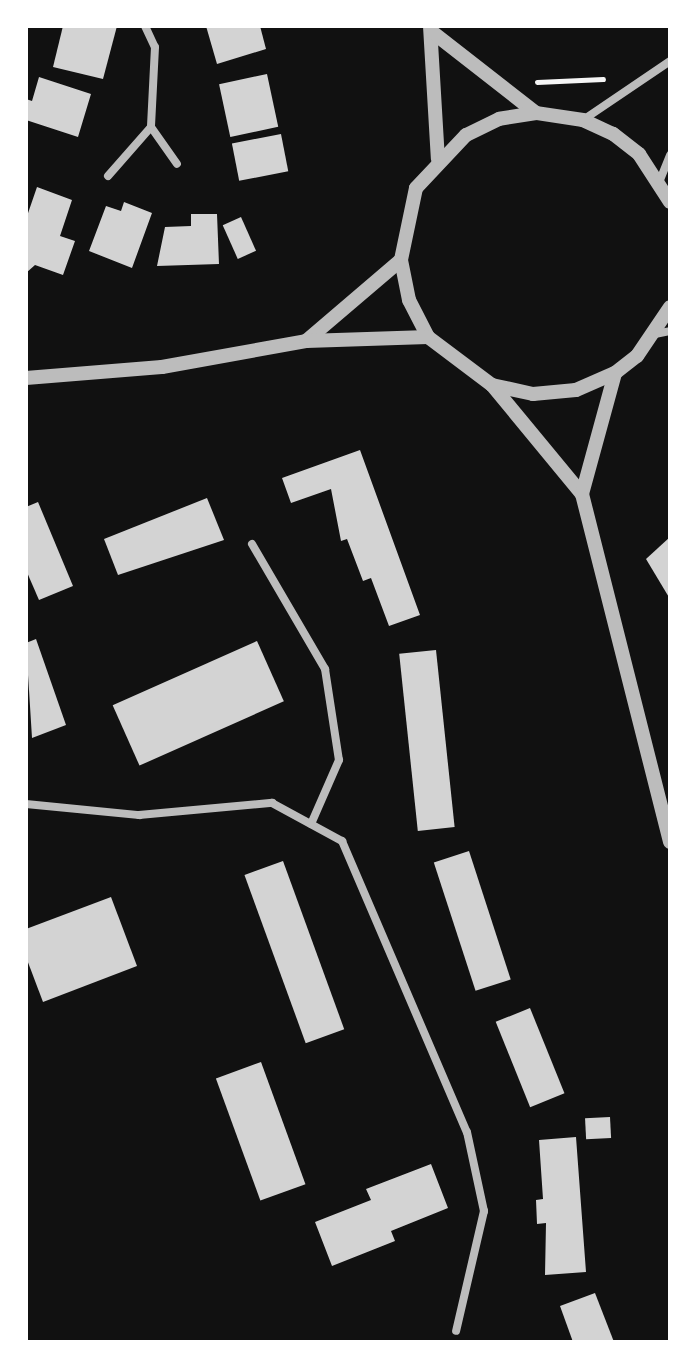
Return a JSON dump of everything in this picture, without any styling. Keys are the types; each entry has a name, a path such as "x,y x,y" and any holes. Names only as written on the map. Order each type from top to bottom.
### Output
{"street":[{"path":"145,26 155,47 151,127 177,164"},
{"path":"430,28 536,113"},
{"path":"430,28 438,159"},
{"path":"583,120 670,61"},
{"path":"670,202 660,180 613,134 583,120 536,113 466,135 438,159 416,188 401,260 409,300 428,337 456,366 492,385 547,393 615,373 663,332 670,307"},
{"path":"108,176 151,127"},
{"path":"660,180 670,155"},
{"path":"306,341 401,260"},
{"path":"26,378 162,367 306,341 428,337"},
{"path":"582,494 615,373"},
{"path":"492,385 582,494 670,842"},
{"path":"252,544 325,669 339,760 311,824"},
{"path":"26,804 139,815 272,803 342,841 467,1132 484,1211 456,1331"}],"path":[{"path":"530,82 613,75"}],"building":[{"path":"63,26 117,26 103,79 53,67"},
{"path":"206,26 260,26 266,49 217,64"},
{"path":"267,74 278,127 230,137 219,84"},
{"path":"39,77 91,94 78,137 26,120 26,99 32,101"},
{"path":"281,134 288,171 239,181 232,144"},
{"path":"37,187 72,200 60,236 75,241 63,275 35,265 26,273 26,219"},
{"path":"124,202 152,213 132,268 89,251 106,206 121,211"},
{"path":"191,214 217,214 219,264 157,266 165,227 191,226"},
{"path":"241,217 256,251 238,259 223,225"},
{"path":"360,450 420,615 389,626 371,578 363,581 347,539 341,541 331,489 291,503 282,478"},
{"path":"207,498 224,540 118,575 104,539"},
{"path":"38,502 73,586 39,600 26,570 26,507"},
{"path":"670,537 670,599 646,559"},
{"path":"36,639 66,725 32,738 26,643"},
{"path":"257,641 284,701 140,766 113,705"},
{"path":"436,650 455,827 418,831 399,654"},
{"path":"469,851 511,979 476,991 434,862"},
{"path":"283,861 344,1029 306,1043 244,875"},
{"path":"111,897 137,966 43,1002 26,957 26,929"},
{"path":"530,1008 564,1093 530,1107 496,1022"},
{"path":"261,1062 305,1184 260,1201 216,1078"},
{"path":"610,1117 611,1138 586,1139 585,1118"},
{"path":"576,1137 586,1272 545,1275 546,1223 537,1224 536,1200 543,1199 539,1140"},
{"path":"431,1164 448,1208 391,1231 395,1241 332,1266 315,1222 371,1200 366,1189"},
{"path":"595,1293 614,1342 573,1342 560,1306"}]}
